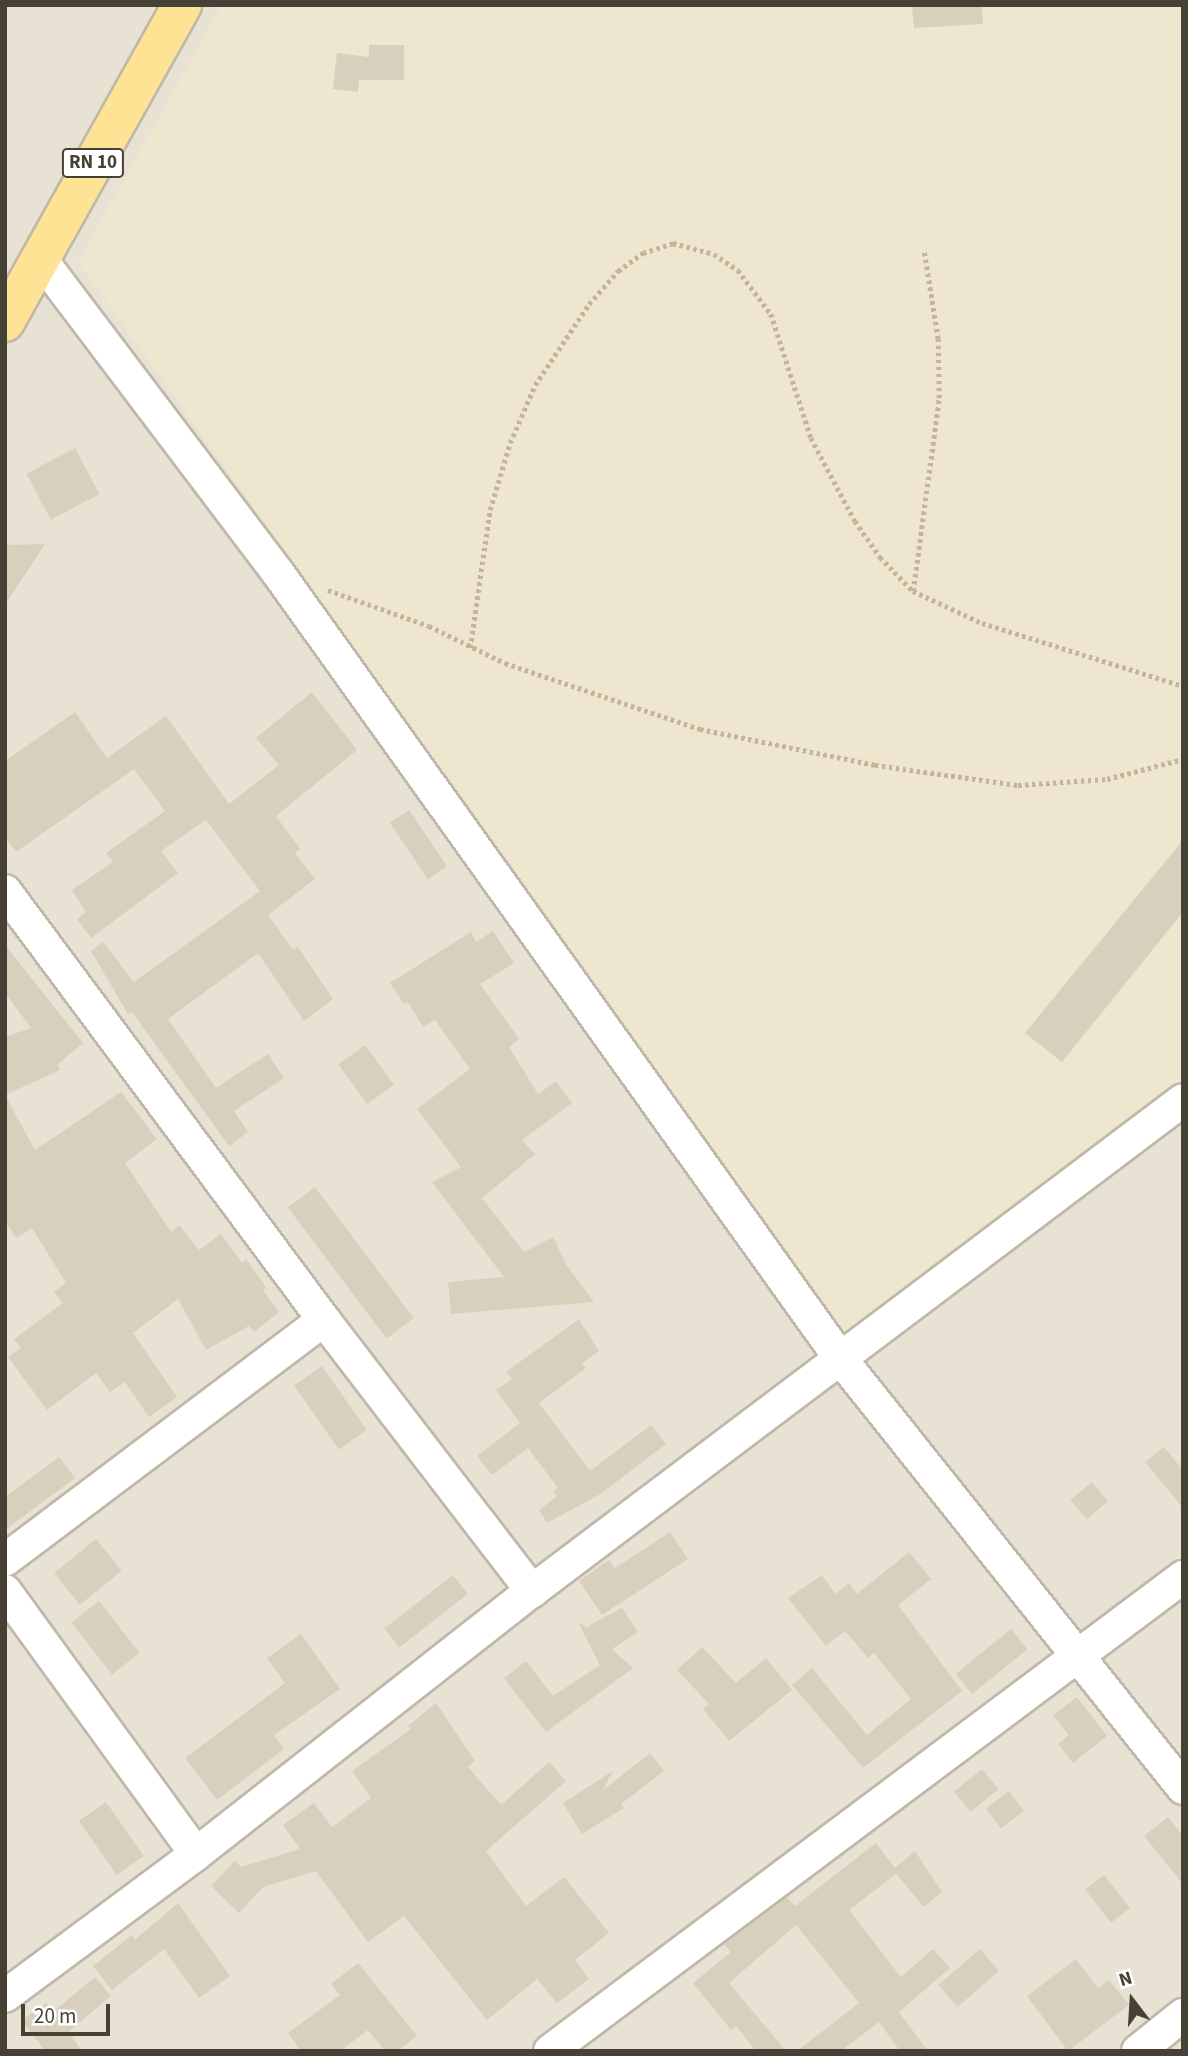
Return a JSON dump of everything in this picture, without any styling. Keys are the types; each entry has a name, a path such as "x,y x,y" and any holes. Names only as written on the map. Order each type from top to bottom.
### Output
{"main road":[{"name":"RN 10","path":"5,322 182,5"}],"street":[{"path":"39,257 278,573 841,1358 1183,1788"},
{"path":"5,891 324,1320 532,1591"},
{"path":"5,1996 196,1854 532,1591 1183,1100"},
{"path":"5,1560 324,1320"},
{"path":"550,2051 1183,1577"},
{"path":"5,1591 196,1854"},
{"path":"1138,2051 1183,2015"}],"path":[{"path":"470,648 490,510 510,443 535,384 589,304 618,271 643,253 673,243 714,254 738,270 771,314 811,438 855,521 880,557 912,591 982,623 1183,686"},
{"path":"912,591 939,398 938,339 924,252"},
{"path":"278,573 429,626 505,663 700,729 875,765 1018,785 1107,779 1183,760"}],"shaded area":[{"path":"5,5 1183,5 1183,2051 5,2051"},
{"path":"222,5 1183,5 1183,1080 846,1333 78,262"}],"building":[{"path":"912,5 982,5 983,24 914,28"},
{"path":"369,45 404,45 404,80 359,80 358,92 333,89 337,53 369,57"},
{"path":"75,448 99,494 51,520 26,474"},
{"path":"45,544 5,605 5,545"},
{"path":"312,692 357,750 276,816 300,849 295,853 315,879 268,915 293,950 298,947 333,999 304,1021 258,953 168,1019 216,1088 268,1054 284,1078 234,1111 248,1132 229,1146 132,1012 128,1014 91,951 103,942 134,982 260,891 206,820 161,851 178,873 91,938 77,919 86,912 72,890 113,862 106,853 165,811 134,769 16,852 5,837 5,761 75,712 107,758 166,716 229,804 279,765 256,738"},
{"path":"409,810 447,866 428,879 390,823"},
{"path":"1183,840 1183,912 1062,1062 1025,1033"},
{"path":"493,931 514,963 480,984 519,1039 509,1047 538,1094 556,1081 572,1103 522,1140 535,1154 482,1198 524,1252 553,1237 567,1266 594,1302 451,1314 448,1282 504,1277 432,1182 461,1167 417,1109 470,1069 435,1020 423,1027 408,1002 404,1004 390,983 471,932 476,942"},
{"path":"5,945 83,1043 57,1065 60,1070 5,1095 5,1037 31,1028 5,993"},
{"path":"365,1045 394,1085 367,1104 338,1064"},
{"path":"121,1092 157,1139 125,1163 171,1232 179,1225 199,1250 221,1234 242,1263 246,1259 266,1287 263,1290 279,1312 254,1332 249,1326 206,1350 178,1299 133,1333 177,1397 149,1417 125,1382 110,1392 96,1373 47,1410 8,1357 21,1348 14,1339 63,1303 54,1292 66,1283 32,1228 16,1238 5,1221 5,1095 35,1150"},
{"path":"315,1187 414,1318 387,1338 288,1207"},
{"path":"579,1319 599,1351 582,1363 586,1368 539,1403 590,1471 651,1425 666,1444 599,1495 547,1523 539,1510 557,1496 553,1491 558,1488 528,1448 492,1475 477,1456 520,1423 496,1390 512,1379 506,1372"},
{"path":"322,1366 367,1430 339,1449 294,1386"},
{"path":"1164,1447 1183,1470 1183,1508 1145,1462"},
{"path":"59,1457 75,1478 5,1530 5,1497"},
{"path":"1092,1482 1108,1501 1087,1519 1071,1500"},
{"path":"670,1532 688,1559 602,1615 579,1581 609,1560 615,1568"},
{"path":"96,1539 122,1571 80,1605 54,1573"},
{"path":"909,1552 931,1579 898,1605 962,1691 863,1768 792,1685 812,1668 867,1735 911,1699 874,1653 868,1658 845,1631 826,1646 788,1598 822,1575 835,1594 849,1583 857,1594"},
{"path":"453,1575 468,1594 399,1647 384,1629"},
{"path":"99,1601 140,1653 112,1675 71,1623"},
{"path":"622,1608 638,1632 612,1649 633,1668 546,1732 504,1678 526,1661 553,1696 600,1665 578,1622 589,1629 588,1626"},
{"path":"1011,1629 1027,1649 972,1694 956,1674"},
{"path":"301,1634 340,1689 274,1735 284,1749 217,1800 185,1758 285,1683 267,1658"},
{"path":"702,1647 736,1683 766,1658 792,1690 729,1741 703,1709 709,1704 677,1670"},
{"path":"1077,1697 1107,1736 1073,1763 1058,1744 1069,1735 1053,1715"},
{"path":"436,1703 475,1761 468,1767 501,1805 549,1762 566,1781 486,1851 526,1906 564,1877 609,1933 575,1960 589,1979 557,2003 537,1979 487,2020 404,1916 368,1942 316,1871 263,1887 239,1913 211,1886 235,1861 241,1867 300,1849 283,1825 314,1803 332,1827 371,1798 352,1771 411,1729 408,1726"},
{"path":"650,1753 664,1771 621,1804 624,1808 582,1834 563,1803 613,1771 602,1791"},
{"path":"982,1769 998,1789 970,1812 954,1792"},
{"path":"1009,1791 1024,1811 1001,1828 986,1808"},
{"path":"106,1802 144,1856 117,1875 79,1821"},
{"path":"1168,1817 1183,1836 1183,1884 1144,1836"},
{"path":"876,1843 895,1868 915,1851 942,1892 924,1907 896,1874 849,1910 901,1977 933,1949 950,1968 899,2012 928,2051 900,2051 879,2022 841,2051 797,2051 859,2003 796,1925 729,1983 786,2051 756,2051 736,2026 731,2030 693,1983 731,1952 724,1944 786,1897 795,1906"},
{"path":"1104,1875 1130,1908 1111,1923 1085,1890"},
{"path":"178,1903 230,1976 199,1998 164,1949 112,1990 93,1966 132,1935 135,1940"},
{"path":"980,1949 999,1971 958,2007 938,1985"},
{"path":"1076,1959 1098,1988 1109,1980 1129,2005 1068,2051 1027,1996"},
{"path":"358,1963 417,2036 398,2051 385,2051 368,2030 340,2051 301,2051 288,2033 340,1995 331,1984"},
{"path":"95,1977 111,1996 68,2032 82,2051 45,2051 22,2020 46,2003 53,2012"}]}
